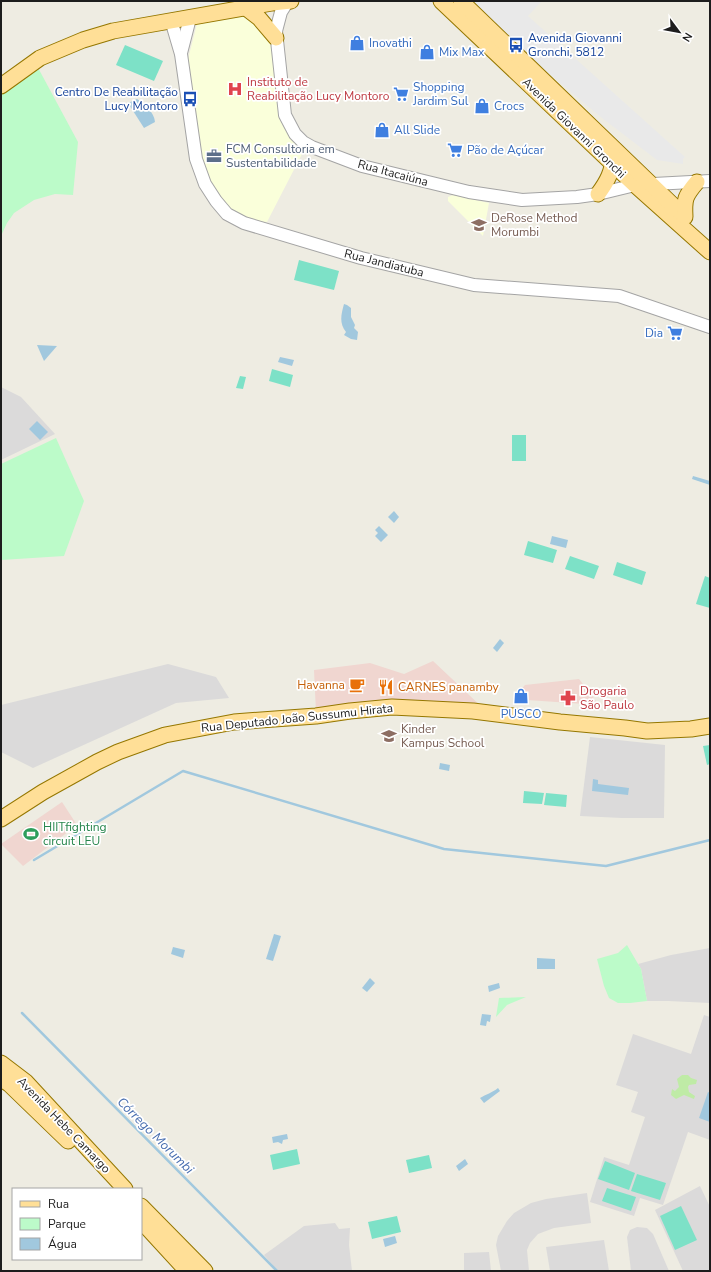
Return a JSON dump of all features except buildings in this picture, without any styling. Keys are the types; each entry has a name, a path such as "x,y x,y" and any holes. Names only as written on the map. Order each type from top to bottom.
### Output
{"main road":[{"path":"1,86 24,68 40,58 83,40 113,31 246,8 272,2 290,1"},
{"name":"Avenida Giovanni Gronchi","path":"450,3 614,147 650,184 710,239"},
{"name":"Avenida Giovanni Gronchi","path":"450,3 613,164 710,252"},
{"path":"246,8 259,18 276,38"},
{"path":"598,194 606,185 611,173 614,147"},
{"path":"685,217 684,202 688,192 703,182"},
{"name":"Rua Deputado João Sussumu Hirata","path":"1,819 43,792 118,752 165,736 234,722 316,716 392,707 473,711 647,731 691,729 710,726"},
{"name":"Avenida Hebe Camargo","path":"1,1063 26,1082 124,1188"},
{"name":"Avenida Hebe Camargo","path":"1,1079 9,1084 66,1139 111,1188"},
{"path":"142,1207 205,1271"},
{"path":"142,1222 187,1271"}],"street":[{"name":"Rua Itacaiúna","path":"290,1 278,18 276,38 285,115 295,134 303,142 312,147 362,166 469,192 522,200 577,197 598,194 635,185 703,182"},
{"name":"Rua Jandiatuba","path":"181,54 190,18"},
{"name":"Rua Jandiatuba","path":"171,20 181,54 196,159 206,184 216,201 228,214 244,223 361,258 474,285 619,296 710,327"}],"shaded area":[{"path":"469,1 542,1 528,16 685,157 683,159 683,164 657,160 602,118 534,61"},
{"name":"Instituto de Reabilitação Lucy Montoro","path":"248,14 272,40 283,126 302,154 267,222 245,220 230,212 205,173 194,119 188,59 197,24"},
{"name":"DeRose Method Morumbi","path":"453,195 489,203 483,236 448,201 448,197"},
{"path":"1,387 21,397 55,434 1,460"},
{"path":"433,661 485,710 316,712 314,670 370,663 404,674"},
{"path":"168,664 216,677 229,698 176,703 33,768 1,752 1,705"},
{"path":"579,679 599,705 513,699 525,685"},
{"path":"590,737 665,745 664,818 580,816"},
{"path":"62,802 77,825 23,866 1,844"},
{"path":"710,948 710,1003 647,1001 641,969 638,964 671,955"},
{"path":"704,1015 710,1017 710,1140 688,1132 663,1205 640,1198 634,1216 590,1202 604,1157 629,1165 645,1117 631,1112 638,1092 616,1085 633,1034 691,1054"},
{"path":"700,1186 710,1207 710,1271 683,1271 655,1210"},
{"path":"587,1193 591,1223 554,1228 538,1234 530,1243 527,1250 529,1271 501,1271 496,1245 498,1236 514,1213 531,1203 546,1199"},
{"path":"335,1223 339,1229 350,1228 349,1245 352,1271 274,1271 276,1269 264,1255 304,1226"},
{"path":"637,1227 647,1228 653,1234 669,1271 631,1271 627,1237 630,1230"},
{"path":"604,1240 609,1271 550,1271 546,1247"},
{"path":"489,1252 491,1271 464,1271 464,1253"}],"green space":[{"path":"125,45 163,61 154,81 116,65"},
{"path":"36,64 78,142 73,195 55,194 34,200 14,213 1,236 1,90"},
{"path":"299,260 339,271 334,290 294,280"},
{"path":"272,369 293,375 290,387 269,381"},
{"path":"240,376 246,377 243,389 236,388"},
{"path":"512,435 526,435 526,461 512,461"},
{"path":"56,438 84,501 64,556 1,560 1,464"},
{"path":"528,541 557,550 553,563 524,555"},
{"path":"570,556 599,566 594,579 565,569"},
{"path":"617,562 646,572 642,585 613,575"},
{"path":"705,576 710,578 710,608 696,604"},
{"path":"710,745 710,764 707,765 703,746"},
{"path":"524,791 544,793 542,804 523,803"},
{"path":"546,793 567,795 566,807 544,805"},
{"path":"627,945 641,969 647,1001 618,1003 609,998 604,986 597,959 618,953"},
{"path":"526,997 507,1005 496,1017 499,998"},
{"path":"682,1075 688,1075 697,1080 696,1084 689,1085 688,1087 689,1092 695,1096 694,1099 684,1095 676,1099 671,1095 672,1089 675,1091 679,1087 677,1079"},
{"path":"297,1149 300,1164 273,1170 270,1155"},
{"path":"429,1155 432,1168 409,1173 406,1160"},
{"path":"605,1161 635,1173 629,1190 598,1179"},
{"path":"637,1174 666,1183 660,1200 631,1191"},
{"path":"607,1188 636,1197 631,1211 602,1201"},
{"path":"681,1206 697,1240 675,1250 660,1216"},
{"path":"397,1216 401,1232 372,1239 368,1222"}],"water":[{"path":"137,99 149,109 155,122 144,128 128,103"},
{"path":"344,304 351,308 351,317 355,325 354,328 358,332 357,340 351,339 344,335 346,332 342,325 341,319"},
{"path":"37,345 57,346 44,361"},
{"path":"280,357 294,360 292,366 278,362"},
{"path":"37,421 48,432 40,440 29,429"},
{"path":"693,476 710,481 710,485 692,479"},
{"path":"394,511 399,517 394,523 388,517"},
{"path":"379,526 388,535 381,542 375,536 378,533 375,530"},
{"path":"552,536 568,540 566,548 550,544"},
{"path":"500,639 504,643 497,652 493,648"},
{"path":"440,763 450,765 449,771 439,769"},
{"path":"593,779 598,780 598,784 629,788 628,795 592,791"},
{"path":"274,934 281,936 273,961 266,959"},
{"path":"173,947 185,950 183,958 171,954"},
{"path":"537,958 555,959 555,969 537,969"},
{"path":"370,978 375,983 367,992 362,988"},
{"path":"499,983 500,988 489,992 488,986"},
{"path":"482,1014 491,1015 490,1022 487,1021 486,1026 480,1025"},
{"path":"498,1088 500,1091 484,1103 480,1098 494,1091"},
{"path":"708,1092 710,1093 710,1122 699,1118"},
{"path":"287,1134 288,1139 283,1140 282,1144 278,1142 273,1143 272,1137"},
{"path":"465,1159 468,1164 459,1171 456,1166"},
{"path":"395,1236 397,1243 385,1247 383,1239"}],"waterway":[{"path":"34,860 183,771 444,849 606,866 710,840"},
{"name":"Córrego Morumbi","path":"22,1013 277,1271"}],"place":[{"name":"Inovathi","path":"357,43"},
{"name":"Avenida Giovanni Gronchi, 5812","path":"516,45"},
{"name":"Mix Max","path":"427,52"},
{"name":"Instituto de Reabilitação Lucy Montoro","path":"235,89"},
{"name":"Shopping Jardim Sul","path":"401,94"},
{"name":"Centro De Reabilitação Lucy Montoro","path":"190,99"},
{"name":"Crocs","path":"482,106"},
{"name":"All Slide","path":"382,130"},
{"name":"Pão de Açúcar","path":"455,150"},
{"name":"FCM Consultoria em Sustentabilidade","path":"214,156"},
{"name":"DeRose Method Morumbi","path":"479,225"},
{"name":"Dia","path":"675,333"},
{"name":"Havanna","path":"357,685"},
{"name":"CARNES panamby","path":"386,687"},
{"name":"PUSCO","path":"521,696"},
{"name":"Drogaria São Paulo","path":"568,698"},
{"name":"Kinder Kampus School","path":"389,736"},
{"name":"HIITfighting circuit LEU","path":"31,834"}]}
